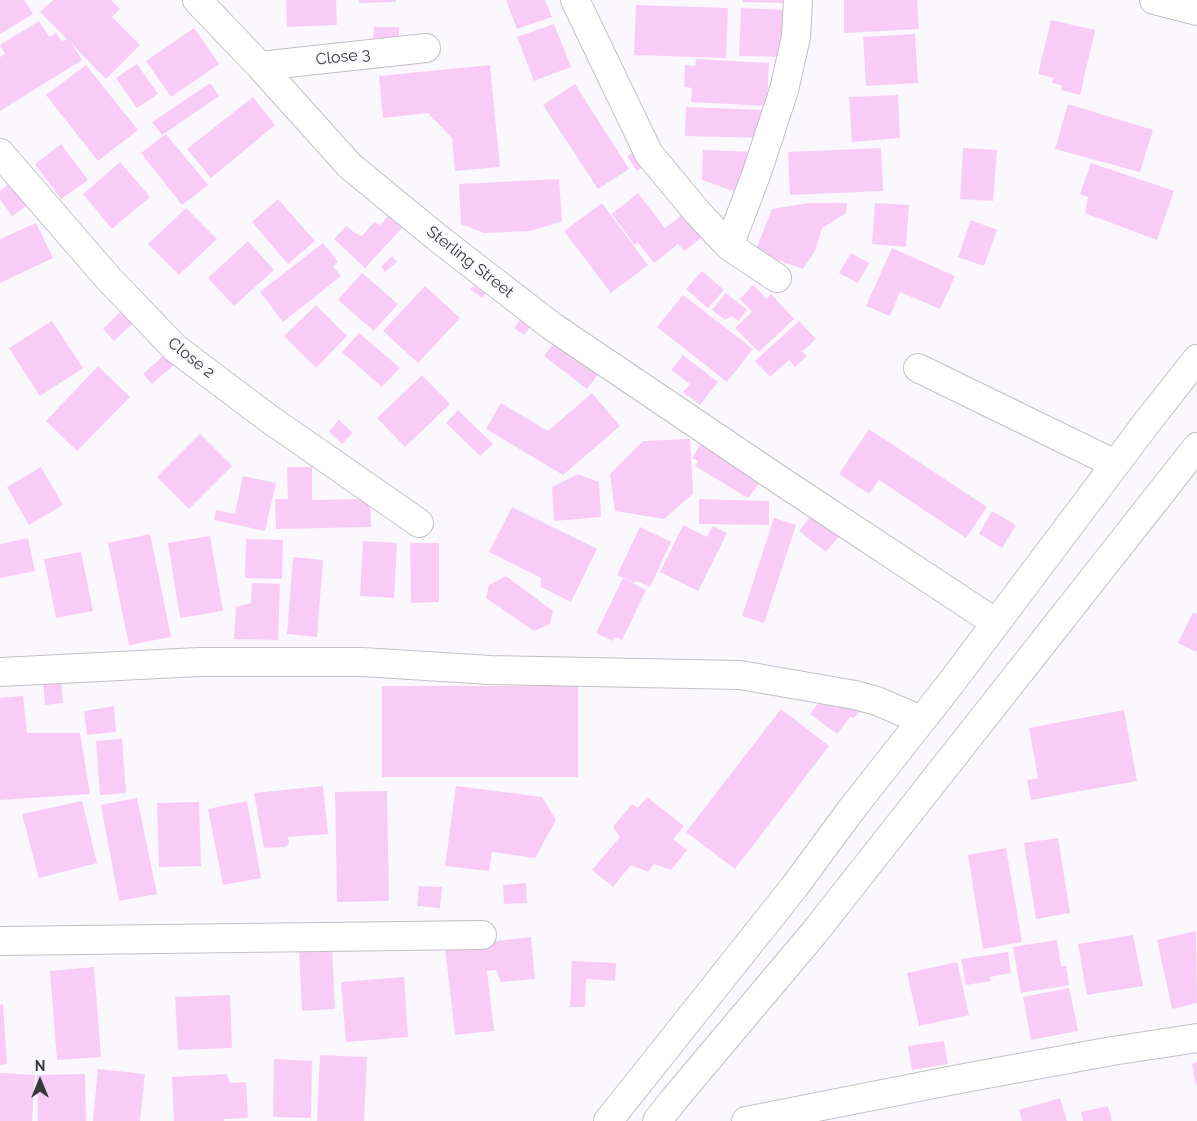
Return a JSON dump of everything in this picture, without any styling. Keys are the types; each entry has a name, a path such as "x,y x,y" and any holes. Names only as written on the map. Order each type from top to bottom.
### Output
{"street":[{"name":"Sterling Street","path":"197,0 260,66 350,166 439,240 553,326 996,623"},
{"path":"575,0 649,154 698,213 729,246 777,278"},
{"path":"729,246 756,175 784,90 796,38 798,0"},
{"path":"1154,0 1197,11"},
{"name":"Close 3","path":"260,66 426,48"},
{"name":"Close 2","path":"0,153 108,278 176,348 268,418 419,523"},
{"path":"608,1121 795,886 851,810 922,720 1197,359"},
{"path":"918,368 1116,464"},
{"path":"656,1121 814,933 1197,447"},
{"path":"0,672 199,662 362,662 490,670 740,675 855,695 877,701 922,720"},
{"path":"0,941 482,935"},
{"path":"746,1121 1045,1063 1197,1038"}],"building":[{"path":"0,0 24,0 33,14 0,34"},
{"path":"53,0 111,0 120,9 112,17 140,45 106,79 71,43 82,60 0,111 0,57 5,54 0,45 39,21 49,37 56,33 62,42 67,39 40,12"},
{"path":"286,0 336,0 337,25 287,27"},
{"path":"359,0 396,0 396,2 359,3"},
{"path":"506,0 545,0 552,17 517,29"},
{"path":"743,0 784,0 783,3 743,2"},
{"path":"844,0 917,0 919,29 844,33"},
{"path":"636,5 728,8 726,58 634,55"},
{"path":"741,8 787,10 785,57 739,56"},
{"path":"1051,20 1095,30 1080,95 1061,90 1062,85 1052,83 1053,78 1038,74"},
{"path":"554,24 571,67 534,81 517,37"},
{"path":"374,27 399,27 399,41 373,40"},
{"path":"194,28 219,64 171,97 146,61"},
{"path":"915,34 918,83 866,86 863,37"},
{"path":"696,59 769,63 767,106 691,102 692,88 684,87 685,65 695,66"},
{"path":"137,64 158,94 137,108 116,78"},
{"path":"86,65 138,130 98,161 46,95"},
{"path":"490,65 500,167 455,171 452,138 428,113 383,118 379,76"},
{"path":"210,83 219,96 162,135 152,122"},
{"path":"575,84 629,169 598,189 543,105"},
{"path":"898,95 900,138 852,142 849,97"},
{"path":"253,97 275,125 211,178 187,149"},
{"path":"1068,104 1153,130 1140,172 1055,149"},
{"path":"686,107 765,110 764,138 685,136"},
{"path":"166,134 208,185 182,205 141,153"},
{"path":"61,144 88,180 61,199 35,164"},
{"path":"881,148 883,191 790,195 788,152"},
{"path":"963,148 997,150 993,201 960,199"},
{"path":"638,149 648,164 637,171 627,156"},
{"path":"703,150 756,152 741,194 702,180"},
{"path":"120,162 150,197 112,229 83,194"},
{"path":"1091,163 1174,191 1157,240 1085,213 1088,197 1080,194"},
{"path":"559,179 562,221 531,231 484,233 461,224 459,184"},
{"path":"9,184 26,206 12,216 0,199 0,191"},
{"path":"638,193 665,228 690,209 708,233 684,251 678,244 654,263 638,243 634,244 612,214"},
{"path":"278,199 315,241 288,264 252,222"},
{"path":"602,203 648,265 611,293 564,231"},
{"path":"809,203 847,203 846,213 822,228 815,251 803,269 755,252 772,209"},
{"path":"875,203 909,205 906,247 872,244"},
{"path":"186,208 217,239 179,275 148,244"},
{"path":"388,216 402,228 365,268 334,239 346,226 362,236 374,222 380,225"},
{"path":"971,220 997,230 984,266 958,257"},
{"path":"36,223 53,258 0,283 0,239"},
{"path":"248,241 274,270 234,306 208,278"},
{"path":"323,243 338,262 333,266 341,276 283,322 260,292"},
{"path":"892,248 955,276 940,309 900,292 890,316 866,306"},
{"path":"851,253 869,263 858,283 839,273"},
{"path":"392,256 397,262 385,272 381,267"},
{"path":"702,271 724,290 708,308 686,289"},
{"path":"362,273 398,304 374,331 338,300"},
{"path":"753,285 767,299 771,294 794,319 759,352 735,328 752,312 740,299"},
{"path":"425,286 460,318 418,363 383,331"},
{"path":"475,286 486,294 482,298 470,289"},
{"path":"726,293 747,310 738,321 732,316 725,320 712,310"},
{"path":"683,295 753,349 727,382 657,327"},
{"path":"316,305 347,336 316,368 284,336"},
{"path":"124,308 136,320 114,341 103,329"},
{"path":"520,320 530,327 524,335 514,328"},
{"path":"52,321 83,368 40,396 9,348"},
{"path":"799,321 816,339 802,352 807,356 795,367 789,360 770,377 755,361"},
{"path":"359,333 400,368 382,387 342,352"},
{"path":"557,339 600,372 587,389 544,356"},
{"path":"164,355 176,363 152,384 143,374"},
{"path":"683,355 718,382 700,405 683,392 690,384 671,370"},
{"path":"98,366 130,397 77,451 46,421"},
{"path":"422,375 450,404 405,447 377,418"},
{"path":"592,393 620,426 563,475 486,429 501,403 548,431"},
{"path":"458,410 493,444 480,456 446,423"},
{"path":"339,420 353,433 342,444 329,431"},
{"path":"869,429 987,507 966,538 879,480 869,494 839,474"},
{"path":"200,434 232,466 189,509 157,477"},
{"path":"690,439 693,494 664,519 615,511 610,474 643,441"},
{"path":"704,439 763,479 748,498 695,466 698,461 692,458"},
{"path":"41,467 63,505 29,525 7,487"},
{"path":"287,467 312,467 312,500 370,499 371,527 276,529 275,499 288,499"},
{"path":"578,474 599,482 601,517 554,521 552,487"},
{"path":"243,476 276,483 265,531 214,520 216,510 235,514"},
{"path":"699,499 769,501 769,525 699,524"},
{"path":"512,507 597,549 571,602 541,587 541,578 489,552"},
{"path":"992,511 1016,525 1002,548 979,534"},
{"path":"812,515 839,536 826,552 799,531"},
{"path":"774,518 796,525 764,623 742,616"},
{"path":"683,525 707,537 713,526 727,533 698,591 660,572"},
{"path":"640,527 671,542 650,587 637,581 634,583 617,575"},
{"path":"150,534 171,637 129,645 108,543"},
{"path":"210,536 223,611 180,618 168,543"},
{"path":"28,538 35,571 0,578 0,544"},
{"path":"246,539 283,540 282,579 245,578"},
{"path":"363,541 397,543 394,598 360,596"},
{"path":"410,543 439,543 439,602 411,603"},
{"path":"81,552 93,611 56,618 44,559"},
{"path":"293,557 323,560 317,637 287,634"},
{"path":"506,576 553,611 550,624 534,631 486,598 489,585"},
{"path":"623,578 646,590 622,640 615,637 613,641 596,633"},
{"path":"252,583 280,584 278,640 234,639 236,607 251,603"},
{"path":"1193,612 1197,614 1197,652 1178,643"},
{"path":"61,679 63,703 45,705 43,681"},
{"path":"382,686 578,686 578,777 382,777"},
{"path":"23,696 27,733 80,733 90,794 0,800 0,698"},
{"path":"822,698 836,708 842,700 859,712 854,718 850,717 837,734 810,714"},
{"path":"114,706 116,732 87,735 84,711"},
{"path":"781,709 829,746 735,869 686,832"},
{"path":"1124,710 1137,781 1031,800 1027,780 1038,778 1029,728"},
{"path":"122,739 126,793 100,795 96,741"},
{"path":"323,786 328,834 288,837 289,844 285,847 264,848 254,793"},
{"path":"456,786 542,797 556,820 535,858 492,852 489,871 445,866"},
{"path":"387,791 389,901 337,902 335,792"},
{"path":"647,797 684,826 673,839 687,850 671,870 654,864 648,872 631,865 613,887 592,870 620,837 613,827 632,804 638,808"},
{"path":"137,798 157,894 119,901 101,805"},
{"path":"82,801 97,863 39,878 22,814"},
{"path":"247,801 261,878 223,885 208,809"},
{"path":"199,802 201,866 159,867 157,803"},
{"path":"1058,838 1070,913 1036,919 1024,843"},
{"path":"1006,848 1022,942 983,949 968,855"},
{"path":"526,883 527,903 504,904 503,885"},
{"path":"419,886 442,887 440,908 417,906"},
{"path":"1196,931 1197,1003 1172,1009 1157,940"},
{"path":"1133,935 1143,986 1087,995 1078,944"},
{"path":"531,937 535,979 501,982 496,970 487,971 494,1031 455,1035 445,947"},
{"path":"1057,940 1061,966 1066,966 1069,985 1021,993 1013,947"},
{"path":"332,947 335,1009 302,1011 299,949"},
{"path":"1008,952 1011,973 990,977 991,981 966,985 961,959"},
{"path":"572,961 616,963 615,981 586,979 585,1007 570,1007"},
{"path":"957,962 969,1015 919,1026 907,973"},
{"path":"94,967 101,1057 57,1060 50,971"},
{"path":"404,977 408,1037 346,1042 341,982"},
{"path":"1069,988 1078,1031 1031,1040 1023,997"},
{"path":"230,995 232,1048 178,1050 175,997"},
{"path":"3,1004 7,1064 0,1065 0,1005"},
{"path":"944,1041 948,1064 912,1070 908,1046"},
{"path":"320,1055 367,1057 364,1121 317,1121"},
{"path":"274,1059 312,1061 311,1118 273,1117"},
{"path":"1197,1062 1197,1084 1196,1085 1192,1064"},
{"path":"98,1069 145,1074 140,1121 93,1121"},
{"path":"0,1073 35,1075 32,1121 0,1121"},
{"path":"85,1074 86,1121 38,1121 37,1075"},
{"path":"227,1074 230,1083 246,1082 248,1118 224,1119 224,1121 174,1121 172,1077"},
{"path":"1060,1098 1067,1121 1022,1121 1019,1110"},
{"path":"1108,1106 1112,1121 1083,1121 1081,1112"}]}
